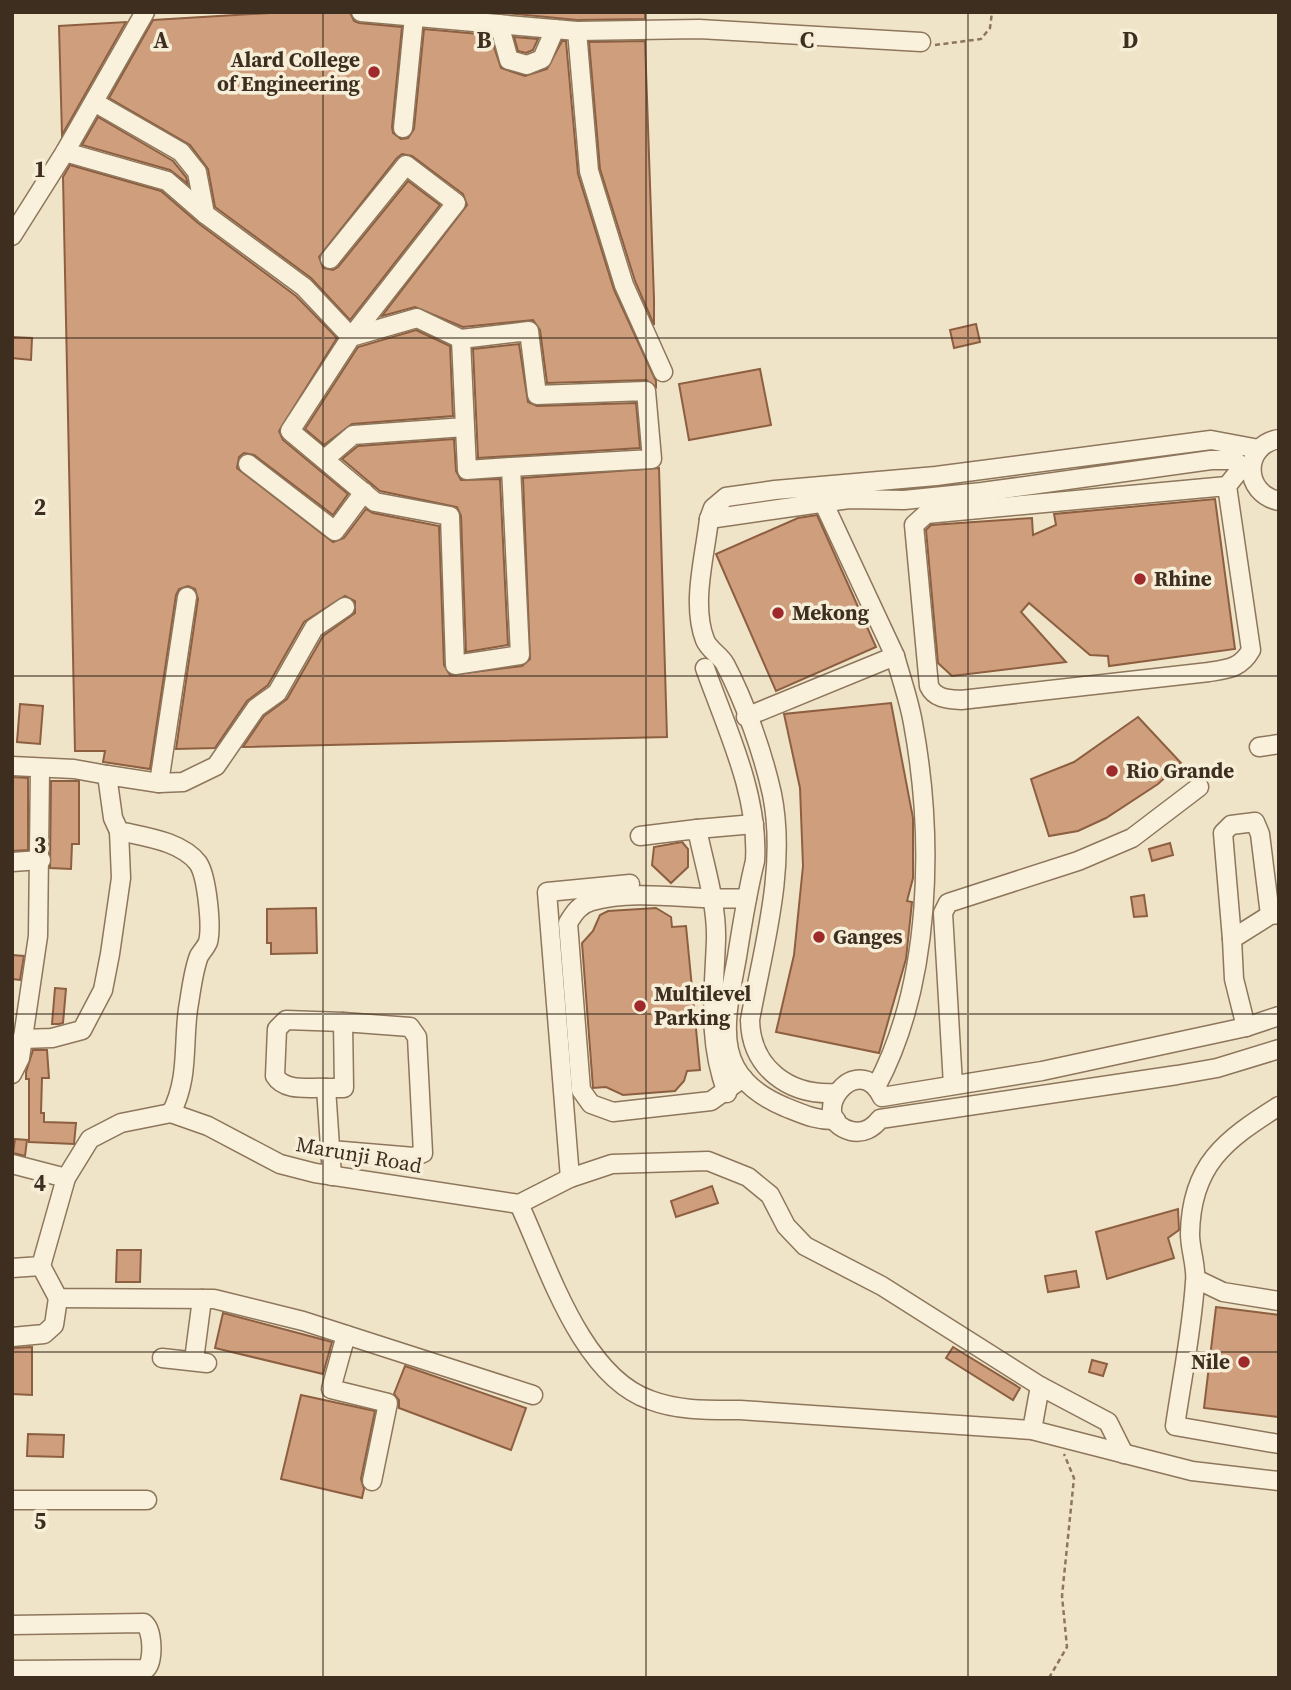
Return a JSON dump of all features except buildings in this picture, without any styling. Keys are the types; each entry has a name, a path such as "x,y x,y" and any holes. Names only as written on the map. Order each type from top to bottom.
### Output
{"street":[{"path":"12,236 65,152 145,12"},
{"path":"361,12 577,31 699,29 921,42"},
{"path":"403,128 414,17"},
{"path":"499,24 509,60 527,65 542,59 555,29"},
{"path":"577,31 589,171 620,275 663,372"},
{"path":"94,102 181,152 197,172 205,214"},
{"path":"65,152 167,180 205,214 304,287 351,337"},
{"path":"330,259 405,165 456,203 351,337 290,432 326,458 375,502 450,516 455,665 520,655 511,467"},
{"path":"351,337 417,318 461,339 529,331 537,395 646,391 652,459 467,470 461,339"},
{"path":"326,458 353,435 465,427"},
{"path":"1227,486 1251,650 1245,662 1232,668 1209,672 961,700 941,698 932,693 929,686 915,550 914,525 918,518 926,514 1227,486 1247,470 1259,449 1279,439"},
{"path":"836,1093 815,1092 773,1075 759,1059 750,1036 750,1020 776,859 773,797 762,755 724,662 705,642 700,617 701,582 709,519 819,494 1211,440 1259,449"},
{"path":"819,494 849,499 904,500 982,492 1211,460 1234,460 1247,470 1259,492 1279,501"},
{"path":"247,464 335,531 364,492"},
{"path":"819,494 895,656 913,722 924,819 925,897 910,994 879,1092"},
{"path":"159,783 187,597"},
{"path":"12,766 74,769 159,783 183,782 216,766 256,708 277,693 314,628 345,607"},
{"path":"746,717 895,656"},
{"path":"705,668 743,777 754,824 755,861 726,1018 730,1054 743,1079 760,1096 814,1118 836,1120"},
{"path":"1259,747 1279,744"},
{"path":"12,1074 20,1058 38,936 40,769"},
{"path":"22,1039 52,1038 82,1030 103,990 121,878 119,831 113,818 107,775"},
{"path":"953,1085 943,913 948,903 1078,861 1132,838 1199,788"},
{"path":"1232,939 1274,915 1260,834 1255,822 1231,825 1223,833 1234,979 1246,1027"},
{"path":"640,836 754,824"},
{"path":"697,829 712,900 716,938 711,1028 717,1066 727,1093"},
{"path":"12,1337 44,1334 54,1325 58,1298 41,1266 66,1178 90,1139 121,1123 171,1113 181,1093 186,1064 183,1045 189,1005 198,958 208,942 206,880 197,862 170,843 119,831"},
{"path":"12,862 41,860"},
{"path":"570,1178 547,892 630,884"},
{"path":"743,1079 727,1093 711,1101 613,1112 591,1104 581,1090 568,923 577,909 590,901 639,897 712,900 747,898"},
{"path":"1279,1016 1246,1027 1042,1071 953,1085 879,1092 866,1081 855,1080 844,1084 836,1093 832,1104 836,1120 845,1128 856,1132 867,1130 880,1119 1203,1070 1279,1049"},
{"path":"331,1150 414,1157 423,1153 415,1030 410,1027 343,1022 286,1020 276,1029 275,1076 278,1082 288,1087 344,1088 343,1022"},
{"path":"326,1088 332,1176"},
{"path":"1279,1106 1240,1131 1223,1147 1194,1189 1190,1250 1196,1279 1175,1426 1279,1444"},
{"name":"Marunji Road","path":"171,1113 208,1126 281,1164 332,1176 519,1204"},
{"path":"1124,1454 1108,1422 1040,1386 883,1286 805,1246 786,1226 769,1195 748,1177 708,1161 621,1163 570,1178 519,1204 583,1342 611,1378 648,1400 692,1410 740,1410 1032,1430 1057,1438 1192,1471 1279,1481"},
{"path":"12,1164 66,1178"},
{"path":"12,1268 41,1266"},
{"path":"1196,1279 1223,1292 1279,1301"},
{"path":"58,1298 202,1299 229,1302 346,1335 533,1395"},
{"path":"162,1358 200,1361 202,1299"},
{"path":"346,1335 331,1389 387,1403 372,1481"},
{"path":"1032,1430 1040,1386"},
{"path":"12,1500 147,1500"},
{"path":"12,1625 144,1623 149,1630 151,1662 146,1670 12,1670"}],"path":[{"path":"921,42 932,46 981,39 990,28 992,12"},
{"path":"1049,1678 1067,1647 1062,1596 1074,1478 1057,1438"}],"place":[{"name":"Alard College of Engineering","path":"374,72"},
{"name":"Rhine","path":"1140,579"},
{"name":"Mekong","path":"778,613"},
{"name":"Rio Grande","path":"1112,771"},
{"name":"Ganges","path":"819,937"},
{"name":"Multilevel Parking","path":"640,1006"},
{"name":"Nile","path":"1244,1362"}]}
